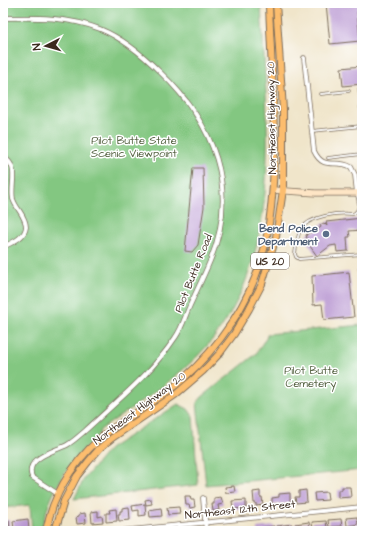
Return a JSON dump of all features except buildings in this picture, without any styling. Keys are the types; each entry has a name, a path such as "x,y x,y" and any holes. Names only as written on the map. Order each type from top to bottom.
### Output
{"main road":[{"name":"Northeast Highway 20","path":"46,531 58,494 71,471 95,444 113,428 168,392 198,365 221,338 236,316 255,278 267,235 273,190 274,114 270,3"},
{"name":"Northeast Highway 20","path":"55,529 64,501 74,482 88,462 100,448 112,438 175,395 203,371 234,334 262,284 276,237 283,190 283,110 276,3"},
{"path":"273,190 315,193 360,193"},
{"path":"55,529 55,515 61,498 58,494"}],"street":[{"name":"Pilot Butte Road","path":"3,18 51,18 77,22 101,30 127,44 152,63 171,81 189,102 212,142 220,170 222,209 219,234 211,260 177,336 142,378 84,432 68,444 41,456 32,465 30,470 32,477 58,494"},
{"path":"304,58 314,152 317,158 322,162 328,164 347,164 353,169 360,193"},
{"path":"3,157 9,160 12,164 13,199 15,205 22,214 26,228 23,234 17,239 3,247"},
{"path":"203,498 206,531"},
{"name":"Northeast 12th Street","path":"120,531 362,507"}],"lane":[{"path":"321,94 349,91"},
{"path":"311,131 362,126"},
{"path":"328,158 362,154"},
{"path":"360,193 359,209 357,212 353,214 318,217 302,227 299,233 295,254 299,259 362,254"}],"green space":[{"name":"Pilot Butte State Scenic Viewpoint","path":"3,3 261,3 266,91 266,182 261,227 250,269 232,309 207,346 170,381 100,430 99,434 78,456 56,489 45,516 41,531 32,531 30,505 3,508"},
{"name":"Pilot Butte Cemetery","path":"362,325 362,470 206,485 197,403 202,397 256,354 268,334"},
{"path":"178,404 188,409 193,416 198,485 74,499 84,479 109,449"}],"place":[{"name":"Bend Police Department","path":"326,234"}]}
